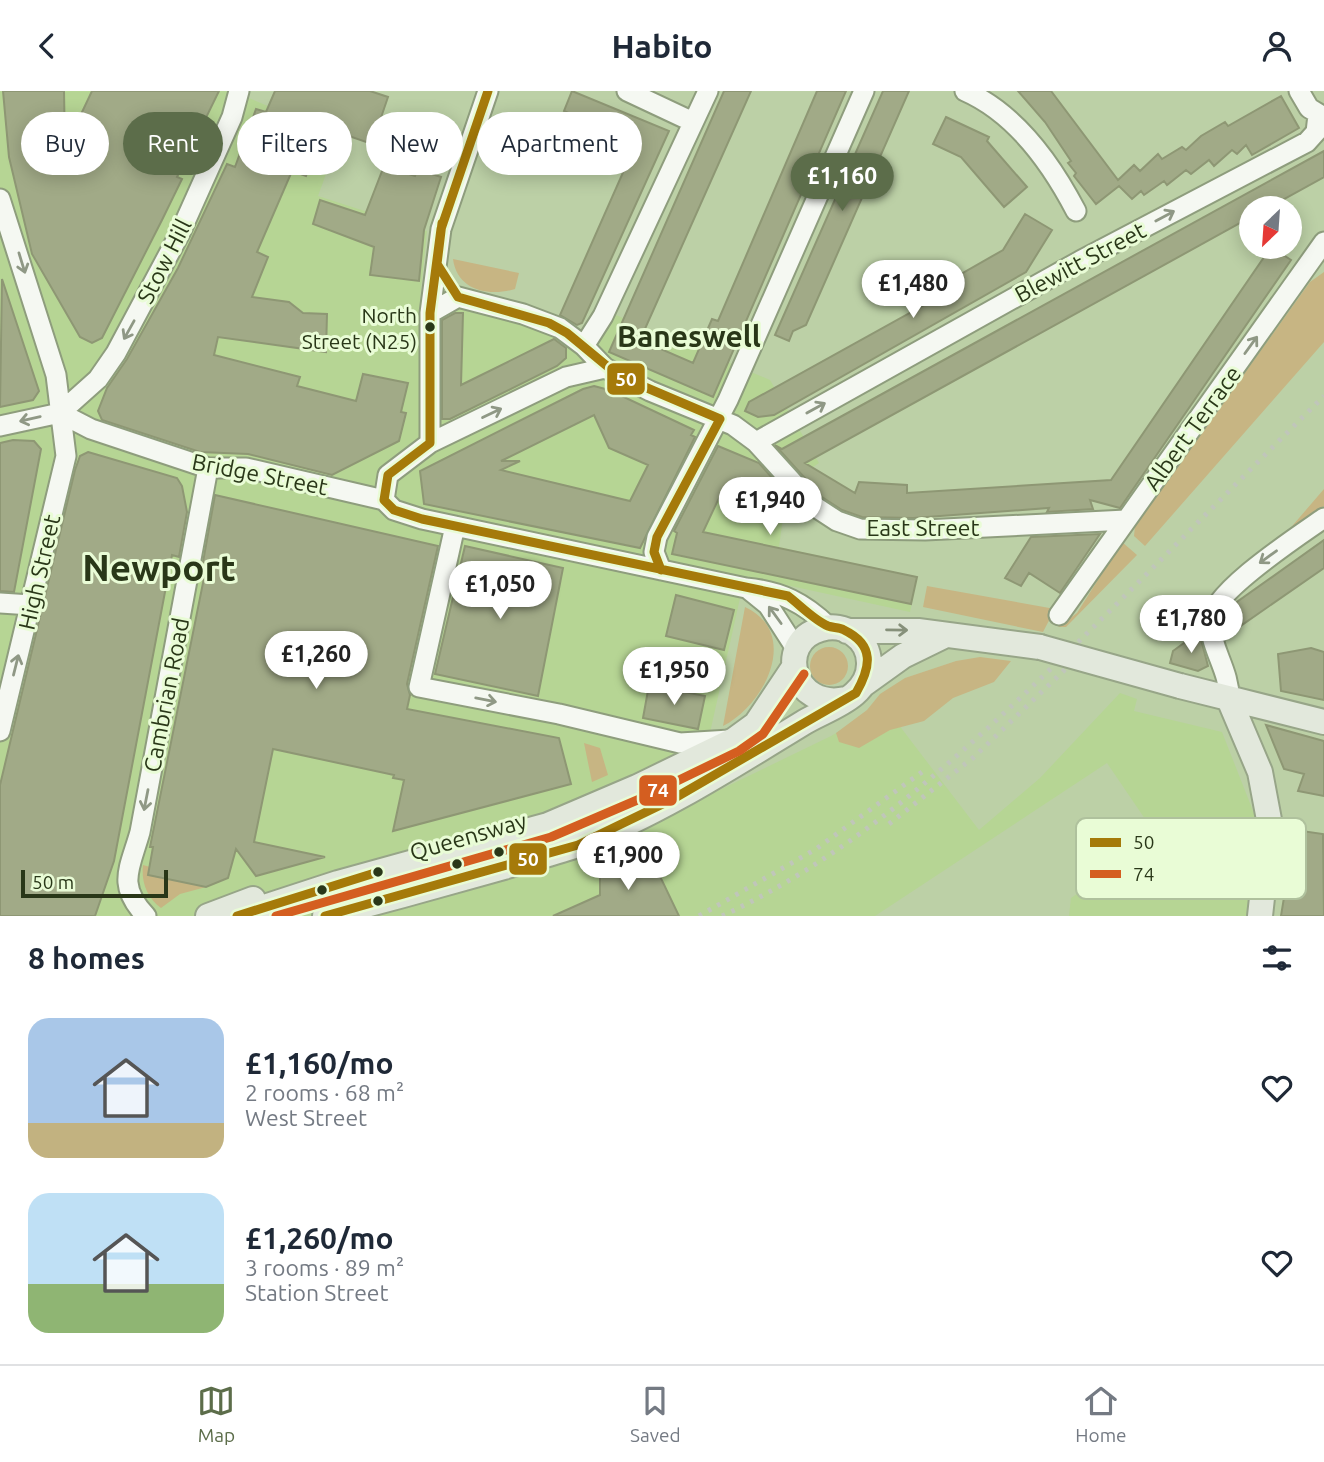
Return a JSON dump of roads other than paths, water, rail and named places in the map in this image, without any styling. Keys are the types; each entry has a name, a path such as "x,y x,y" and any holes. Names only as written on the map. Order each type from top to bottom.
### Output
{"main road":[{"path":"838,629 918,631 1040,647 1324,722"},
{"path":"838,629 860,640 867,650 869,662 855,692"},
{"name":"Queensway","path":"237,916 338,883 548,825 686,763 734,740 756,724 807,636 838,629"},
{"path":"796,658 797,678 812,697 835,702 855,692 902,656 947,635"},
{"name":"Queensway","path":"325,916 578,845 673,799 855,692"},
{"path":"1229,699 1260,772 1269,818"},
{"name":"Queensway","path":"208,916 276,891 493,830 574,803 641,771 686,763"}],"street":[{"name":"Stow Hill","path":"60,412 98,379 116,353 180,233 232,117 239,91"},
{"path":"430,443 430,313 443,217 488,91"},
{"path":"627,91 693,122"},
{"path":"583,346 603,316 708,91"},
{"path":"661,570 654,552 657,537 720,418 864,91"},
{"path":"965,91 994,107 1015,124 1062,183 1076,211"},
{"path":"1299,91 1309,108 1321,116"},
{"name":"Blewitt Street","path":"756,442 1080,261 1307,142 1316,132 1321,116"},
{"name":"High Street","path":"0,199 56,375 60,412 66,435 66,456 0,731"},
{"name":"Albert Terrace","path":"1059,615 1324,242"},
{"path":"430,313 458,297 437,264"},
{"name":"East Street","path":"458,297 523,314 560,328 583,346 604,368 650,391 720,418 756,442 814,506 837,521 860,529 925,530 1126,520"},
{"path":"604,368 566,377 430,443 388,475 384,500 402,514 746,588 771,590 788,596 838,629"},
{"path":"0,426 60,412"},
{"name":"Bridge Street","path":"60,412 91,429 208,468 246,468 384,500"},
{"name":"Cambrian Road","path":"146,916 130,894 127,875 140,832 208,468"},
{"path":"1229,699 1229,680 1214,645 1210,619 1222,598 1260,563 1324,518"},
{"path":"455,526 419,687 559,714 680,743 734,740"},
{"path":"746,588 768,605 796,658"},
{"path":"0,603 32,605"}],"railway":[{"path":"722,916 817,863 861,833 946,765 1066,654 1324,396"},
{"path":"889,824 974,757 1080,655"},
{"path":"699,916 816,849 922,772"}],"place":[{"name":"North Street (N25)","path":"430,327"}],"district":[{"name":"Baneswell","path":"689,336"},
{"name":"Newport","path":"159,567"}]}
